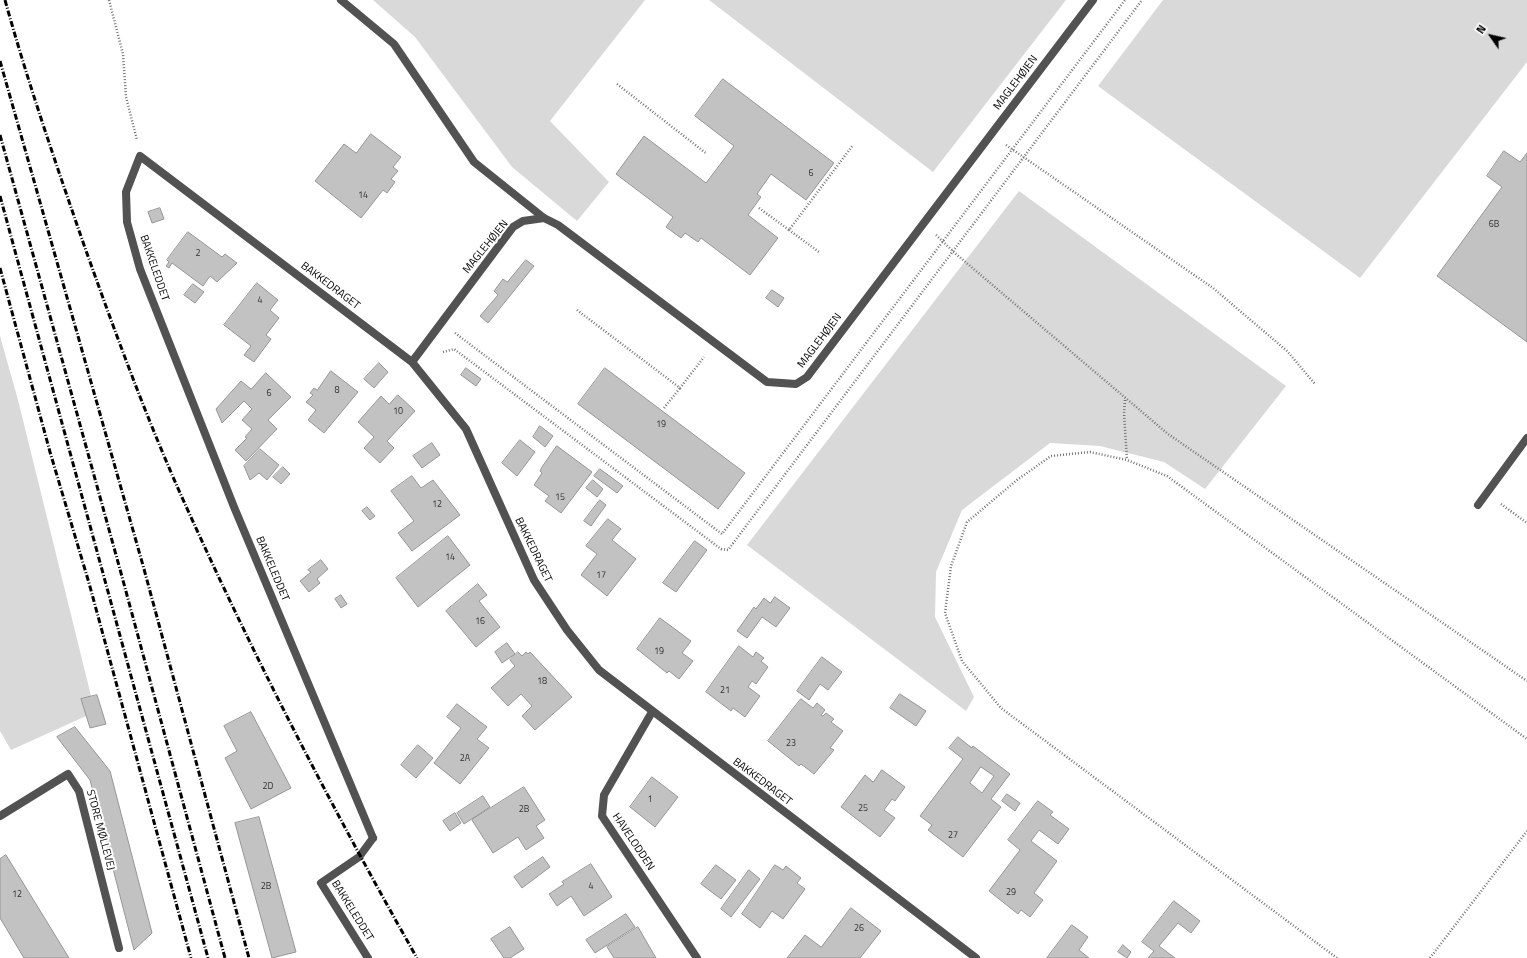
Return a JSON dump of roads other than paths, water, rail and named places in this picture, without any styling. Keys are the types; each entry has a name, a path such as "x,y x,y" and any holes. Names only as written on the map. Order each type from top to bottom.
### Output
{"street":[{"path":"341,0 394,44 474,162 544,218"},
{"name":"MAGLEHØJEN","path":"412,362 513,228 523,221 544,218 573,235 714,344 767,382 796,384 807,377 1093,0"},
{"name":"BAKKEDRAGET","path":"140,156 412,362 466,429 534,580 567,630 599,670 652,712 976,958"},
{"name":"BAKKELEDDET","path":"140,156 126,192 127,222 140,269 234,507 373,838 359,857 321,883 368,958"},
{"path":"1478,505 1527,438"},
{"name":"HAVELODDEN","path":"652,712 604,794 602,816 697,958"},
{"name":"STORE MØLLEVEJ","path":"0,816 68,774 79,790 119,948"}],"railway":[{"path":"5,0 33,93 84,245 132,376 171,472 267,677 325,790 417,958"},
{"path":"0,61 144,569 249,958"},
{"path":"0,135 121,573 225,958"},
{"path":"0,196 208,958"},
{"path":"0,268 50,452 89,583 191,958"}]}
